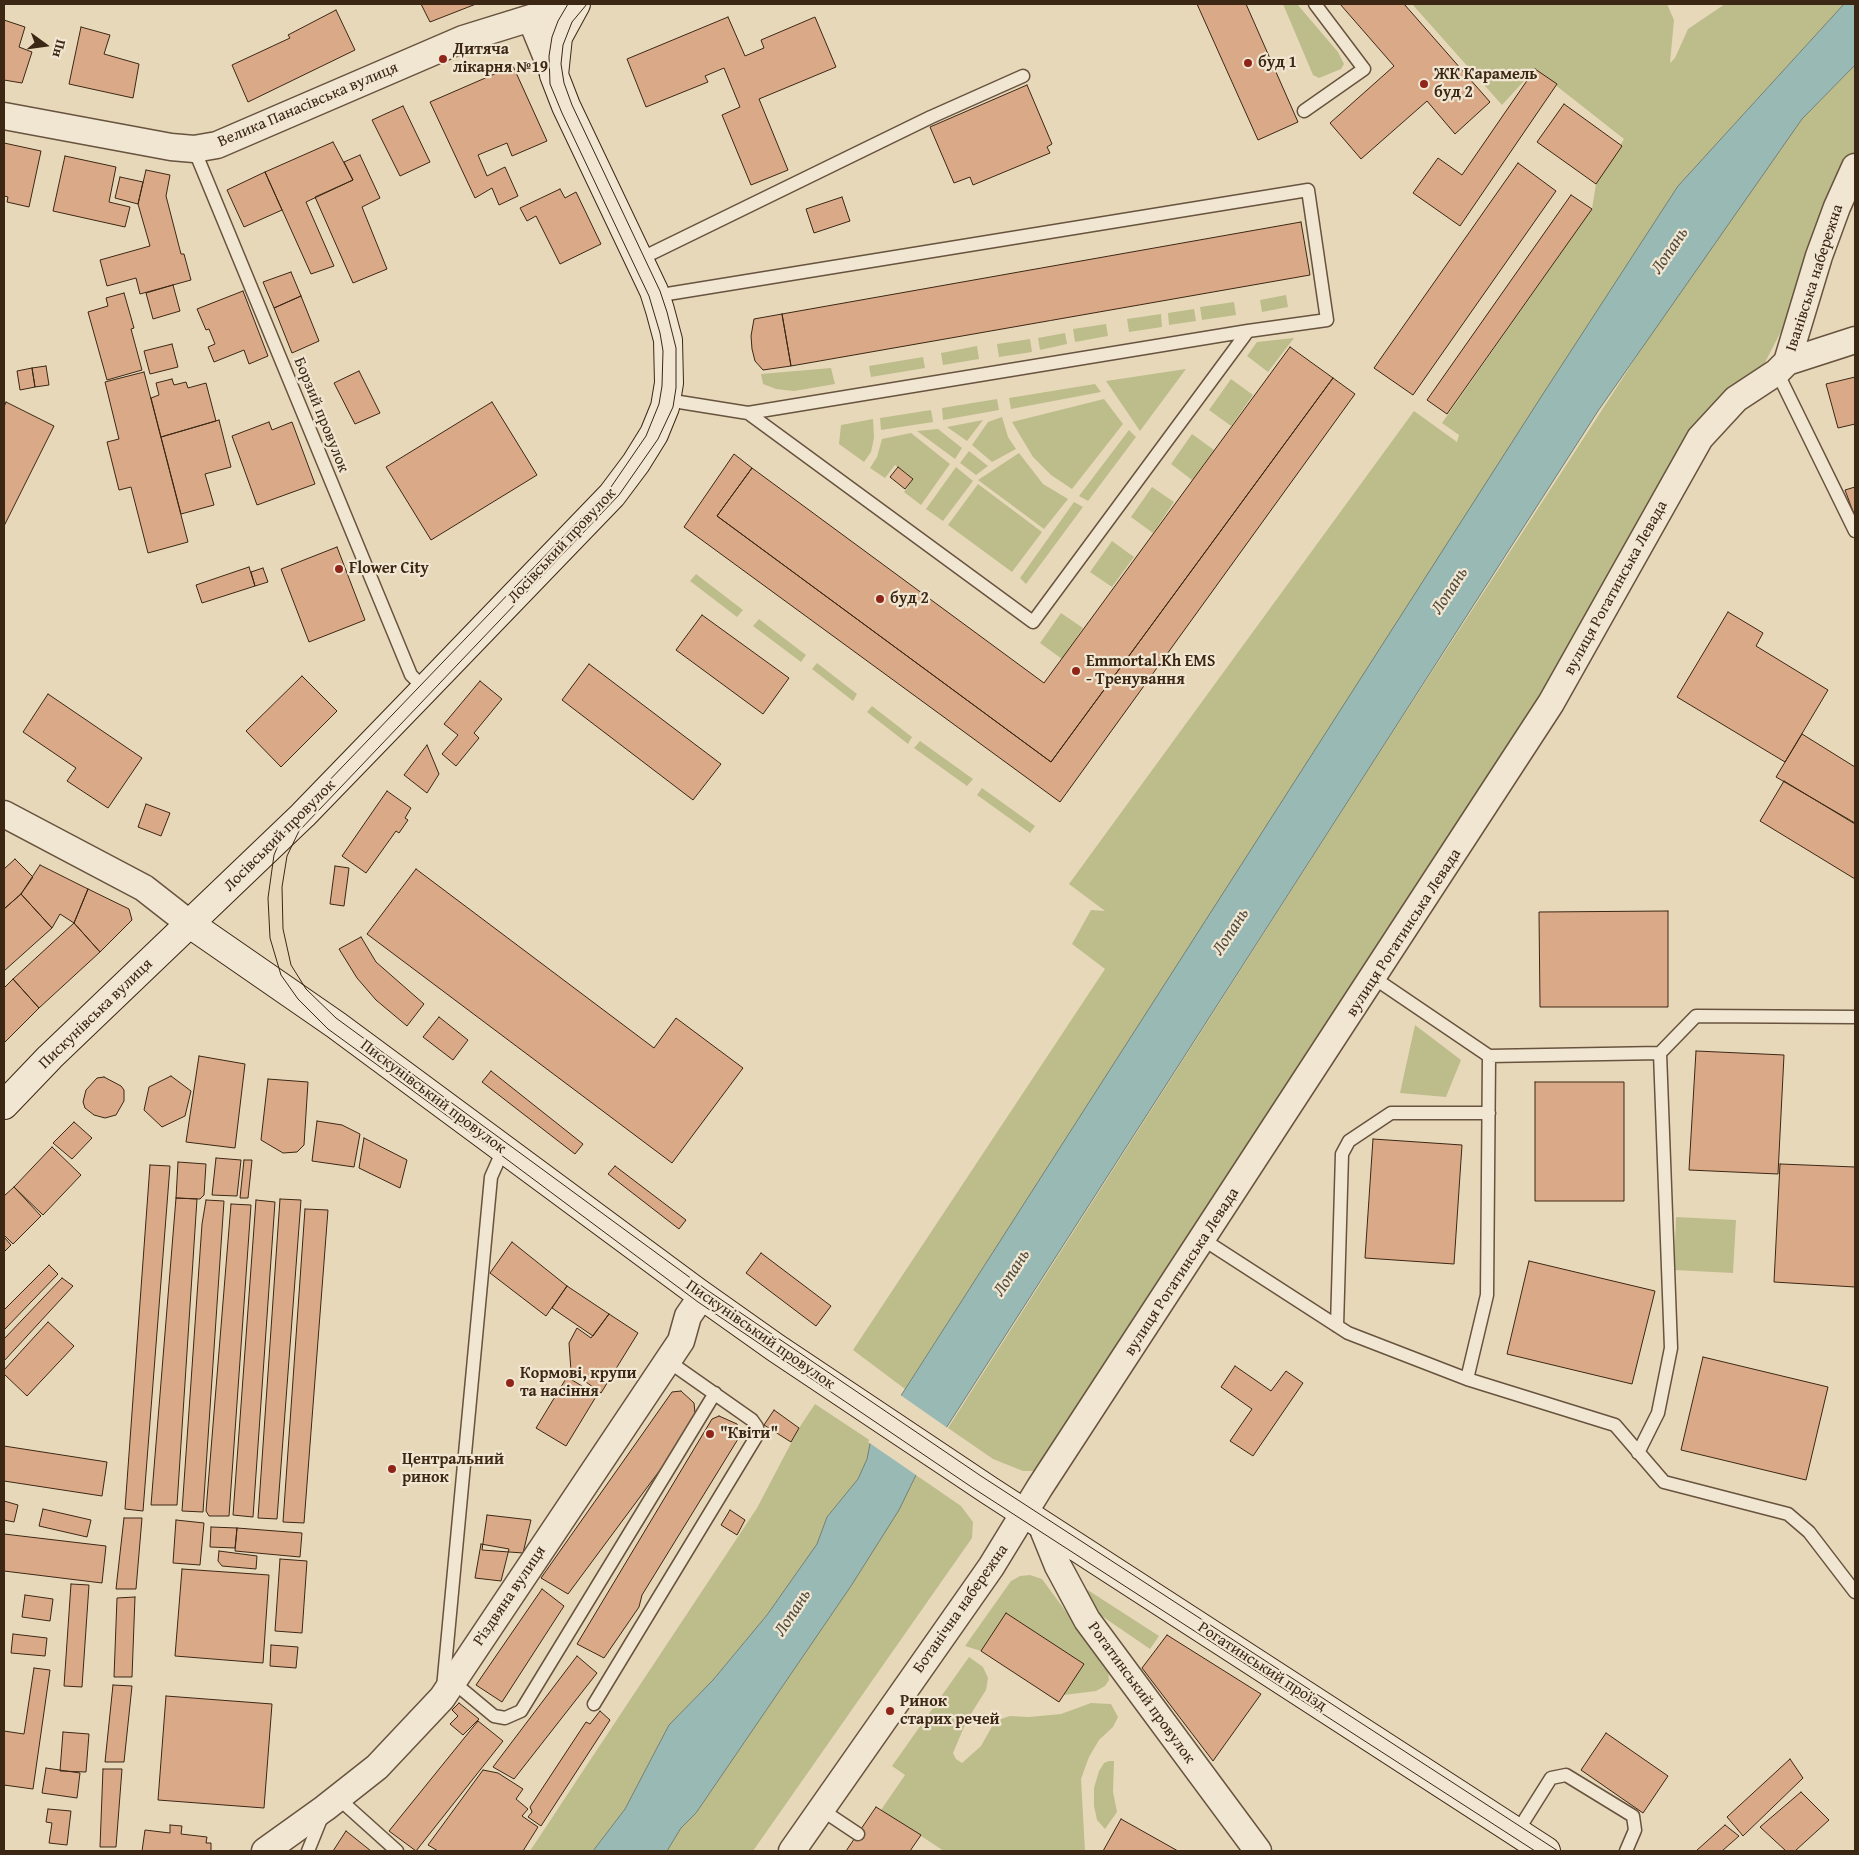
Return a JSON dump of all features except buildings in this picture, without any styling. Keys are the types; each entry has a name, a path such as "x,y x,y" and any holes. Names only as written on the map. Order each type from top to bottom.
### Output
{"street":[{"name":"Велика Панасівська вулиця","path":"4,116 194,150 217,145 463,39 572,6"},
{"name":"Велика Панасівська вулиця","path":"558,37 572,6"},
{"name":"Лосівський провулок","path":"190,924 303,815 612,495 636,463 654,434 666,400 670,369 668,340 655,296 566,106 531,19"},
{"name":"Лосівський провулок","path":"554,75 558,37"},
{"name":"Іванівська набережна","path":"1782,367 1819,256 1837,207 1855,167"},
{"name":"вулиця Рогатинська Левада","path":"1033,1519 1204,1240 1552,703 1700,438 1736,399 1782,367 1855,340"},
{"name":"Пискунівський провулок","path":"4,814 144,888 190,924 336,1025 702,1296 978,1482"},
{"name":"Пискунівська вулиця","path":"4,1105 50,1057 190,924"},
{"name":"Різдвяна вулиця","path":"265,1851 332,1803 377,1767 447,1689 681,1341 688,1316 702,1296"},
{"name":"Рогатинський проїзд","path":"978,1482 1546,1851"},
{"name":"Ботанічна набережна","path":"792,1851 991,1567 1033,1519"},
{"name":"Рогатинський провулок","path":"1033,1519 1087,1620 1258,1851"}],"lane":[{"path":"1304,111 1364,69 1315,4"},
{"path":"638,260 931,117 1023,76"},
{"name":"Борзий провулок","path":"194,150 411,675 425,689"},
{"path":"655,296 1308,190 1327,320 1248,331 748,413 666,400"},
{"path":"748,413 1032,622 1248,331"},
{"path":"1782,367 1855,531"},
{"path":"1374,978 1489,1056 1660,1053 1696,1016 1855,1017"},
{"path":"1638,1452 1658,1413 1671,1348 1660,1053"},
{"path":"1467,1379 1487,1295 1489,1056"},
{"path":"1337,1326 1342,1154 1349,1142 1391,1113 1489,1114"},
{"path":"504,1150 491,1177 447,1689 494,1716 505,1718 521,1711 714,1393"},
{"path":"1204,1240 1348,1333 1467,1379 1615,1425 1664,1482 1788,1514 1809,1532 1855,1592"},
{"path":"594,1704 756,1437 757,1427 752,1420 668,1361"},
{"path":"1517,1832 1551,1778 1566,1775 1633,1816 1635,1830 1626,1851"},
{"path":"308,1851 332,1803 397,1851"},
{"path":"822,1810 858,1834"}],"green space":[{"path":"1283,4 1297,4 1338,52 1344,64 1341,69 1319,78 1313,75"},
{"path":"1412,4 1667,4 1674,20 1670,63 1675,58 1688,29 1725,4 1844,4 1678,186 905,1389 853,1350 1105,969 1072,944 1091,910 1105,911 1069,884 1414,411 1457,442 1459,435 1442,423 1592,209 1596,184 1624,139 1535,69 1502,105"},
{"path":"1855,65 1855,167 1802,291 1759,374 1581,637 1036,1471 1023,1471 993,1459 948,1428 1374,761 1648,339 1802,119"},
{"path":"1286,295 1288,307 1262,312 1260,300"},
{"path":"1234,302 1236,315 1202,320 1200,307"},
{"path":"1194,309 1196,321 1169,325 1168,313"},
{"path":"1161,314 1162,327 1129,332 1127,319"},
{"path":"1106,324 1108,336 1075,342 1073,329"},
{"path":"1065,333 1067,344 1040,350 1038,338"},
{"path":"1294,338 1268,372 1247,356 1257,342"},
{"path":"1030,339 1032,352 999,357 997,344"},
{"path":"977,346 979,359 943,365 941,353"},
{"path":"923,357 925,368 871,377 869,366"},
{"path":"831,368 835,384 794,391 776,389 763,384 761,374"},
{"path":"1186,369 1140,431 1106,381"},
{"path":"1231,379 1253,395 1231,426 1209,410"},
{"path":"1095,384 1101,392 1011,409 1009,398"},
{"path":"997,399 999,410 943,420 942,408"},
{"path":"1104,399 1123,424 1072,489 1051,475 1033,457 1012,422"},
{"path":"931,410 933,422 881,430 880,418"},
{"path":"1002,417 1008,437 1016,449 992,462 972,445 988,422"},
{"path":"873,419 874,438 871,452 864,462 839,444 841,425"},
{"path":"983,420 967,441 947,427"},
{"path":"938,429 962,448 955,459 917,431"},
{"path":"1129,430 1136,437 1088,501 1079,496"},
{"path":"911,433 950,464 921,505 904,492 913,479 895,465 885,478 870,468 877,457 882,439"},
{"path":"1192,434 1214,450 1192,480 1171,464"},
{"path":"969,451 988,466 976,475 960,463"},
{"path":"1019,453 1043,484 1068,499 1044,529 978,480"},
{"path":"956,467 973,481 943,521 926,509"},
{"path":"978,484 1042,532 1012,572 948,525"},
{"path":"1152,487 1174,502 1153,533 1131,517"},
{"path":"1074,502 1083,507 1026,584 1020,578"},
{"path":"1112,541 1134,557 1112,587 1090,572"},
{"path":"696,574 743,610 737,617 690,581"},
{"path":"1061,613 1083,628 1062,659 1040,643"},
{"path":"759,619 806,655 801,662 753,626"},
{"path":"817,663 857,694 853,701 812,669"},
{"path":"872,706 912,737 908,744 867,712"},
{"path":"920,741 973,779 967,786 914,748"},
{"path":"982,788 1035,826 1030,833 977,795"},
{"path":"1415,1025 1461,1060 1446,1097 1400,1093"},
{"path":"1676,1217 1736,1220 1733,1273 1674,1270"},
{"path":"815,1404 874,1443 858,1479 827,1517 817,1544 767,1615 713,1680 669,1725 625,1809 593,1851 530,1851 757,1508 799,1428"},
{"path":"916,1475 961,1506 973,1522 972,1538 753,1851 667,1851 681,1828 696,1813 851,1586 899,1510"},
{"path":"1030,1575 1042,1579 1108,1669 1109,1680 1105,1686 1096,1691 1064,1695 1084,1664 1006,1613 981,1651 965,1646 1011,1581 1020,1576"},
{"path":"1080,1585 1159,1636 1150,1649 1096,1612"},
{"path":"969,1657 983,1667 988,1678 986,1690 967,1720 953,1753 956,1759 962,1763 981,1746 995,1721 1010,1716 1029,1717 1061,1714 1091,1703 1111,1704 1118,1717 1113,1727 1099,1740 1089,1757 1081,1779 1085,1851 944,1851 881,1810 905,1775 892,1766"},
{"path":"1114,1761 1113,1792 1117,1812 1105,1829 1097,1820 1094,1806 1094,1788 1099,1771 1104,1763"}],"water":[{"name":"Лопань","path":"1844,4 1855,4 1855,65 1802,119 1598,411 916,1475 899,1510 851,1586 696,1813 681,1828 667,1851 593,1851 625,1809 669,1725 713,1680 767,1615 817,1544 827,1517 858,1479 867,1459 870,1444 1678,186"}],"pier":[{"path":"899,1394 949,1429 919,1477 868,1442"}],"tram line":[{"path":"568,4 558,21 552,37 549,56 550,84 649,296 660,333 663,351 662,386 659,404 646,436 611,487 298,813 282,836 274,855 268,898 270,938 281,975 298,999 328,1029 698,1302 973,1488 1535,1851"},
{"path":"587,4 572,22 563,45 561,64 564,83 572,105 660,291 676,348 676,388 673,407 658,439 619,495 299,831 287,856 282,887 283,929 291,965 306,989 336,1018 707,1290 981,1476 1558,1851"}],"place":[{"name":"Дитяча лікарня №19","path":"443,59"},
{"name":"буд 1","path":"1248,63"},
{"name":"ЖК Карамель буд 2","path":"1424,84"},
{"name":"Flower City","path":"339,569"},
{"name":"буд 2","path":"880,599"},
{"name":"Emmortal.Kh EMS - Тренування","path":"1076,671"},
{"name":"Кормові, крупи та насіння","path":"510,1383"},
{"name":"\"Квіти\"","path":"710,1434"},
{"name":"Центральний ринок","path":"392,1469"},
{"name":"Ринок старих речей","path":"890,1711"}]}
